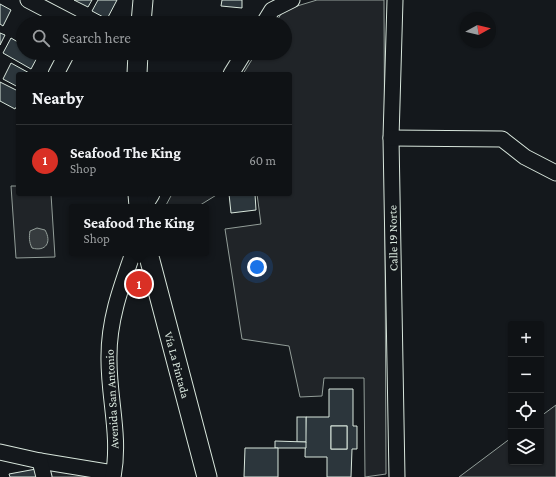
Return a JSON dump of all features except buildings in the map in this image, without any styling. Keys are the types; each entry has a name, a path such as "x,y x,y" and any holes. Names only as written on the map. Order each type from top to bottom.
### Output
{"main road":[{"path":"142,16 143,0"},
{"name":"Vía La Pintada","path":"149,256 207,477"}],"street":[{"path":"28,0 59,16"},
{"path":"268,16 272,10 292,0"},
{"name":"Calle 19 Norte","path":"395,0 391,138 397,477"},
{"path":"57,72 63,60"},
{"path":"232,72 240,60"},
{"path":"391,138 502,139 525,157 556,172"},
{"name":"Avenida San Antonio","path":"113,475 116,439 108,357 110,328 116,302 132,256"},
{"path":"0,452 113,475"},
{"path":"40,461 44,477"}],"shaded area":[{"path":"317,0 384,0 386,474 365,477 364,378 324,378 322,396 300,397 289,346 242,339 225,229 261,224 257,196 292,196 292,72 244,72 252,60 292,60 292,16 280,16 284,10"},
{"path":"11,186 16,186 16,196 51,196 55,257 16,258"},
{"path":"171,196 215,196 202,204 167,204"},
{"path":"37,228 45,230 48,238 48,242 41,249 32,248 29,237 30,231"},
{"path":"556,405 556,477 459,477 508,440 508,465 544,465 544,414"},
{"path":"48,464 107,477 51,477"}],"place":[{"name":"Seafood The King","path":"139,284"}]}
